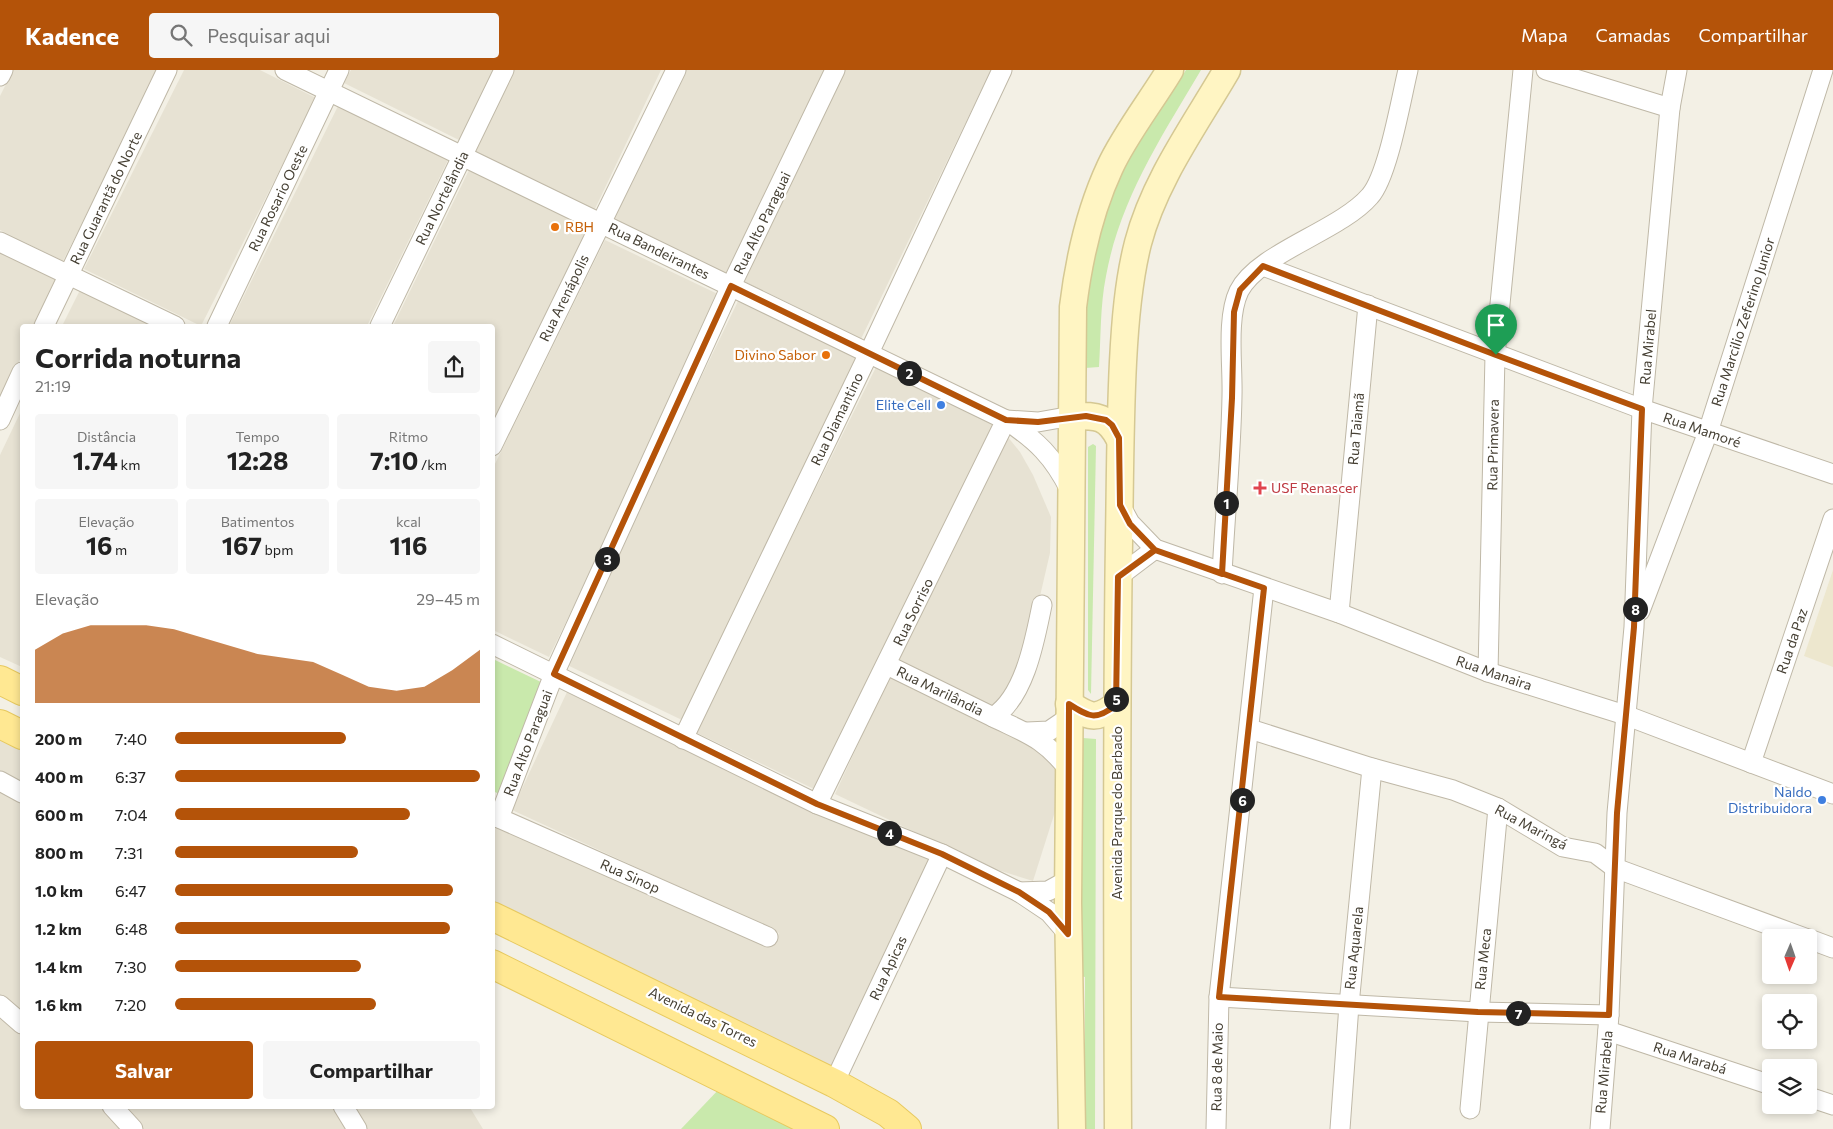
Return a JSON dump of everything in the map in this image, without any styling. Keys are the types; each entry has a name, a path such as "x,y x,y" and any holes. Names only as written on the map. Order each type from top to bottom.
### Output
{"main road":[{"path":"1072,1129 1068,934 1068,712 1073,307 1082,247 1097,198 1110,166 1170,70"},
{"name":"Avenida Parque do Barbado","path":"1118,1129 1116,705 1120,505 1119,438 1124,338 1130,281 1138,243 1161,182 1227,70"},
{"path":"1072,416 1106,420 1112,425 1119,438"},
{"path":"0,680 20,690"},
{"path":"1068,712 1097,716 1105,714 1116,705"},
{"path":"0,724 20,734"},
{"name":"Avenida das Torres","path":"495,917 834,1082 888,1113 907,1129"},
{"path":"495,965 824,1129"}],"street":[{"path":"0,76 3,70"},
{"name":"Rua Guarantã do Norte","path":"45,324 167,70"},
{"name":"Rua Bandeirantes","path":"285,70 1006,420 1034,439 1048,453 1059,468 1072,494"},
{"name":"Rua Rosario Oeste","path":"218,324 339,70"},
{"name":"Rua Nortelândia","path":"381,324 504,70"},
{"name":"Rua Arenápolis","path":"495,440 676,70"},
{"name":"Rua Alto Paraguai","path":"496,816 554,674 731,286 835,70"},
{"name":"Rua Diamantino","path":"684,739 1002,70"},
{"path":"1222,574 1232,398 1234,312 1240,290 1263,266 1345,216 1370,196 1380,179 1408,70"},
{"name":"Rua Primavera","path":"1488,672 1496,355 1523,70"},
{"path":"1546,70 1670,108"},
{"name":"Rua Mirabel","path":"1625,715 1634,627 1642,409 1670,108 1677,70"},
{"name":"Rua Marcilio Zeferino Junior","path":"1634,627 1708,432 1823,70"},
{"path":"0,242 171,324"},
{"name":"Rua Mamoré","path":"1263,266 1642,409 1833,474"},
{"name":"Rua Taiamã","path":"1339,613 1368,305"},
{"path":"0,420 20,376"},
{"name":"Rua Bandeirantes","path":"1006,420 1038,422 1072,416"},
{"name":"Rua Sorriso","path":"817,804 888,665 1006,420"},
{"name":"Rua Manaira","path":"1120,505 1130,524 1155,550 1339,613 1488,672 1625,715 1833,794"},
{"name":"Rua da Paz","path":"1751,763 1833,519"},
{"path":"1118,577 1155,550"},
{"name":"Rua 8 de Maio","path":"1216,1129 1219,997 1250,729 1264,588"},
{"name":"Rua Marilândia","path":"994,717 1003,711 1022,679 1033,648 1042,605"},
{"path":"495,645 817,804 942,854 1019,892 1049,912 1068,934"},
{"name":"Rua Marilândia","path":"888,665 1026,732 1053,749 1069,770"},
{"path":"1026,732 1049,731 1068,712"},
{"name":"Rua Mirabela","path":"1600,1129 1608,1023 1625,715"},
{"name":"Rua Maringá","path":"1250,729 1372,768 1452,790 1498,808 1563,847 1595,853 1616,868 1782,929"},
{"name":"Rua Aquarela","path":"1340,1129 1349,1005 1372,768"},
{"path":"0,781 20,792"},
{"name":"Rua Meca","path":"1470,1109 1498,808"},
{"name":"Rua Sinop","path":"496,816 768,937"},
{"name":"Rua Apicas","path":"834,1082 942,854"},
{"path":"1019,892 1048,891 1068,880"},
{"name":"Rua Maringá","path":"1818,942 1833,948"},
{"name":"Rua Marabá","path":"1219,997 1478,1012 1608,1023 1762,1081"},
{"path":"0,1005 20,1022"},
{"path":"1817,1100 1833,1105"},
{"path":"115,1109 133,1129"},
{"path":"345,1109 357,1129"}],"shaded area":[{"path":"13,70 159,70 63,261 0,230 0,96"},
{"path":"184,70 260,70 316,98 202,324 197,324 84,269"},
{"path":"351,70 496,70 461,141 344,83"},
{"path":"514,70 661,70 594,211 474,152"},
{"path":"679,70 827,70 727,276 607,217"},
{"path":"844,70 991,70 861,339 741,280"},
{"path":"339,104 449,158 368,324 230,324"},
{"path":"470,168 591,225 495,422 495,324 394,324"},
{"path":"605,240 724,297 549,657 495,631 495,464"},
{"path":"0,241 62,272 37,324 20,324 20,359 0,402"},
{"path":"84,282 171,324 63,324"},
{"path":"740,297 861,354 682,720 563,663"},
{"path":"879,361 999,420 814,789 695,732"},
{"path":"20,413 20,666 0,657 0,455"},
{"path":"1007,436 1020,452 1033,475 1051,517 1050,553 1028,648 995,710 896,664"},
{"path":"1833,570 1833,667 1804,656"},
{"path":"891,673 1057,750 1066,777 1033,881 988,867 835,794"},
{"path":"567,692 929,859 832,1068 495,903 495,819 772,946 779,933 512,810"},
{"path":"0,739 20,749 20,1109 471,1109 483,1129 0,1129"}],"green space":[{"path":"1186,70 1201,70 1157,144 1121,221 1104,287 1099,367 1085,368 1086,319 1091,269 1096,244 1111,196 1121,174 1144,134"},
{"path":"1093,444 1096,446 1091,694 1088,690 1088,447"},
{"path":"495,660 543,683 501,795 495,792"},
{"path":"1083,738 1096,739 1095,1129 1085,1129 1085,977 1081,976"},
{"path":"721,1087 802,1129 681,1129"}],"place":[{"name":"RBH","path":"555,227"},
{"name":"Divino Sabor","path":"826,355"},
{"name":"Elite Cell","path":"941,405"},
{"name":"USF Renascer","path":"1260,488"},
{"name":"Naldo Distribuidora","path":"1822,800"}],"route":[{"path":"1496,355 1263,266 1255,272 1240,290 1235,302 1232,398 1222,574 1155,550 1130,524 1120,505 1119,438 1112,425 1106,420 1086,416 1072,416 1038,422 1006,420 731,286 554,674 605,701 817,804 942,854 1019,892 1049,912 1068,934 1069,704 1086,715 1097,716 1105,714 1116,705 1118,577 1155,550 1222,574 1264,588 1250,729 1219,997 1478,1012 1609,1015 1617,813 1634,627 1642,409 1496,355"}]}
